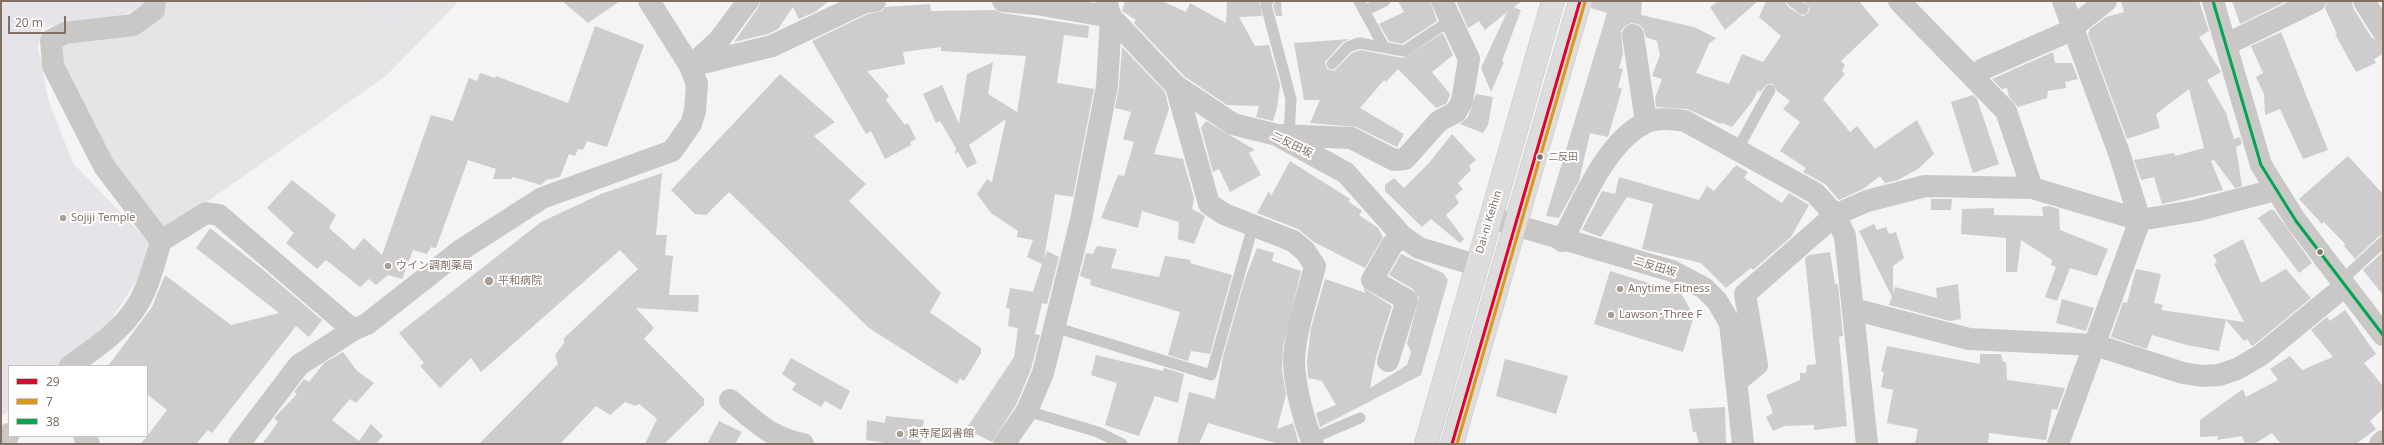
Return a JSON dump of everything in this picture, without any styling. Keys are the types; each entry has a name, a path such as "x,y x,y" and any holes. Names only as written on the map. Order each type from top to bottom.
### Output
{"highway":[{"name":"Dai-ni Keihin","path":"1426,444 1476,265 1491,218 1553,1"},
{"path":"1452,444 1514,225 1580,1"}],"street":[{"path":"155,1 154,10 133,25 65,33 51,40 54,66 104,166 161,242"},
{"path":"239,444 299,365 353,330 367,324 461,250 542,198 672,151 691,124 695,111 697,84 690,66 649,1"},
{"path":"690,66 719,40 748,1"},
{"path":"690,66 772,46 865,2 875,1"},
{"path":"1003,1 1109,9 1107,86 1081,220 1043,373 1027,411 1004,444"},
{"path":"1283,135 1351,138 1394,160 1405,159 1439,120 1456,112 1462,101 1469,59 1442,1"},
{"path":"1899,1 2006,110 2032,188"},
{"path":"2058,444 2140,220 2119,153 2063,1"},
{"path":"1975,79 1983,69 2074,28 2106,1"},
{"path":"2213,1 2227,44 2261,165 2275,190 2343,284 2383,335"},
{"path":"2227,44 2315,1"},
{"path":"2364,1 2383,31"},
{"name":"二反田坂","path":"1109,9 1176,86 1233,124 1283,135 1346,173 1402,236 1419,248 1476,265"},
{"path":"1633,34 1646,122"},
{"path":"1176,86 1210,204 1224,214 1293,242 1305,251 1315,266 1302,313 1294,360 1304,422 1312,442"},
{"path":"1562,240 1605,162 1623,139 1646,122 1671,119 1685,121 1815,192 1836,215 1845,236 1867,444"},
{"path":"1737,381 1756,365 1745,294 1836,215 1867,201 1924,186 2032,188 2140,220 2194,211 2275,190"},
{"path":"71,365 107,340 128,320 146,289 161,242 206,213 219,214 353,330"},
{"name":"二反田坂","path":"1491,218 1672,271 1704,288 1717,302 1730,323 1744,444"},
{"path":"1388,361 1407,300 1372,280 1392,245 1402,236"},
{"path":"1853,309 1969,340 2095,345 2183,373 2202,376 2219,375 2237,370 2261,354 2343,284"},
{"path":"730,400 769,433 785,441 803,444"},
{"path":"2380,444 2383,440"}],"lane":[{"path":"1268,1 1266,5 1291,99 1283,135"},
{"path":"1359,1 1384,47"},
{"path":"1364,11 1386,1"},
{"path":"1792,1 1803,9"},
{"path":"1332,64 1348,47 1359,44 1404,51 1451,20"},
{"path":"1737,150 1770,90"},
{"path":"1054,327 1211,375 1253,226"},
{"path":"2343,284 2383,242"},
{"path":"1027,411 1098,432 1122,444"},
{"path":"1312,442 1360,418"}],"shaded area":[{"name":"Sojiji Temple","path":"1,1 145,1 146,4 110,21 60,24 42,28 38,47 49,102 73,163 148,241 143,271 101,335 58,365 8,365 8,410 4,415 1,413"},
{"path":"162,1 459,1 386,76 164,232 109,161 62,68 56,45 133,34"},
{"path":"361,1 416,1 391,29"}],"building":[{"path":"562,1 620,1 588,23"},
{"path":"760,1 829,1 815,12 799,19 793,7 778,29 768,34 734,42 758,8"},
{"path":"1125,1 1162,1 1186,12 1190,3 1226,23 1227,1 1260,2 1262,16 1239,17 1255,46 1269,45 1280,85 1277,108 1273,121 1256,117 1259,106 1227,105 1184,76 1134,23 1136,20 1122,11"},
{"path":"1398,1 1430,1 1437,21 1402,44 1389,41 1379,24 1404,12"},
{"path":"1456,1 1522,1 1514,7 1521,10 1502,61 1504,62 1491,92 1481,68 1507,12 1485,30 1479,21 1468,28"},
{"path":"1592,1 1642,1 1641,15 1694,27 1716,38 1709,44 1696,73 1729,84 1742,54 1763,62 1781,36 1759,17 1766,1 1785,1 1788,7 1803,16 1808,13 1810,9 1804,1 1859,1 1879,25 1841,61 1845,65 1842,71 1845,74 1823,99 1850,132 1857,126 1875,149 1917,120 1934,154 1918,169 1898,180 1885,183 1880,176 1863,189 1839,200 1825,184 1803,172 1806,168 1780,151 1800,122 1783,109 1790,101 1777,91 1773,84 1767,84 1760,92 1758,90 1752,102 1732,127 1722,123 1721,124 1687,109 1656,107 1655,98 1662,79 1652,76 1660,55 1657,41 1646,37 1643,28 1638,24 1631,23 1625,26 1621,31 1623,54 1619,68 1623,69 1618,87 1622,89 1608,137 1590,133 1579,181 1559,218 1546,216 1607,13 1591,8"},
{"path":"1719,1 1758,1 1725,30 1710,7"},
{"path":"2121,1 2199,1 2209,31 2199,37 2221,72 2207,80 2226,113 2234,139 2240,137 2242,144 2236,147 2242,186 2235,188 2214,160 2211,161 2223,190 2162,204 2154,177 2141,180 2134,160 2174,153 2175,156 2204,148 2189,89 2156,114 2160,128 2127,139 2088,34 2090,29 2106,17 2124,12"},
{"path":"2232,1 2287,1 2240,24"},
{"path":"2327,1 2352,1 2353,8 2372,38 2383,43 2383,54 2374,59 2376,63 2356,72 2335,34 2337,34 2325,8"},
{"path":"1275,2 1281,2 1282,16 1276,16 1273,6"},
{"path":"930,4 931,11 995,10 1002,13 1089,26 1088,38 1064,35 1057,83 1094,89 1073,197 1055,194 1044,258 1047,251 1059,257 1047,304 1042,303 1035,334 1040,335 1031,369 1016,405 992,442 966,429 1014,357 1018,328 1008,326 1010,309 1006,308 1010,288 1033,292 1042,264 1027,257 1033,240 1017,237 1018,231 991,213 977,194 987,179 992,182 1006,119 969,145 977,163 967,168 958,152 955,155 956,148 940,121 936,123 923,94 942,85 959,124 967,74 993,62 988,94 1017,112 1026,56 941,51 941,47 903,52 905,64 867,71 889,96 886,100 905,125 908,123 916,139 910,142 911,145 885,159 871,131 866,134 812,41 868,14 882,11 885,7"},
{"path":"595,26 644,45 607,147 587,141 583,150 578,149 575,156 569,154 560,177 546,180 541,185 513,177 511,179 493,179 496,169 468,160 436,248 431,247 427,254 413,250 402,279 388,275 376,285 369,279 360,287 326,260 317,269 286,243 294,233 267,208 292,180 336,215 329,228 354,250 364,238 382,255 431,115 453,121 469,78 477,81 480,73 495,78 496,76 568,103"},
{"path":"2281,32 2328,150 2303,159 2280,109 2265,115 2264,94 2256,77 2263,73 2251,46"},
{"path":"1443,33 1453,55 1432,72 1450,94 1447,103 1436,108 1398,69 1386,82 1384,80 1360,108 1404,134 1397,147 1356,127 1310,123 1320,100 1304,100 1294,43 1350,39 1343,42 1325,62 1327,69 1334,71 1352,53 1360,50 1403,58"},
{"path":"1122,47 1165,92 1169,109 1154,154 1183,159 1194,198 1192,209 1205,216 1194,244 1178,239 1179,222 1142,211 1138,228 1101,218 1118,175 1124,176 1134,142 1123,139 1131,112 1115,108 1119,87"},
{"path":"2053,52 2055,63 2072,63 2078,79 2065,82 2066,88 2048,91 2047,98 2018,107 2009,97 2007,88 2002,89 1992,79"},
{"path":"780,74 835,122 814,136 866,184 849,201 941,293 930,312 928,311 981,348 981,353 964,381 960,378 957,384 869,328 729,192 706,215 695,214 671,190"},
{"path":"1476,94 1493,97 1488,125 1483,133 1460,124 1468,117"},
{"path":"1973,95 1977,99 1999,164 1973,173 1951,102"},
{"path":"1206,121 1255,150 1249,153 1261,175 1230,192 1219,169 1213,172 1201,128"},
{"path":"1452,134 1476,160 1469,166 1471,170 1458,183 1463,189 1455,196 1459,203 1446,215 1464,239 1460,243 1431,219 1422,227 1385,191 1385,185 1394,178 1404,188 1429,163"},
{"path":"2348,156 2383,194 2383,235 2378,237 2355,259 2344,246 2345,244 2324,222 2322,224 2299,199"},
{"path":"1290,161 1350,199 1348,201 1362,211 1359,215 1378,228 1383,237 1365,268 1314,242 1298,229 1257,213 1269,191 1271,196"},
{"path":"1736,165 1748,172 1744,178 1782,203 1789,193 1809,205 1791,237 1753,270 1751,268 1726,288 1701,263 1642,249 1653,204 1627,197 1601,237 1582,230 1602,191 1615,194 1619,177 1699,200 1707,186 1714,191"},
{"path":"662,173 656,235 667,235 665,255 673,256 669,295 699,295 698,312 636,308 654,328 644,339 704,399 704,405 664,444 645,444 657,419 639,404 635,406 625,402 610,415 596,406 560,444 479,444 558,364 555,355 564,343 564,338 638,269 620,250 481,372 471,358 440,388 420,366 424,363 399,333 541,222 601,194"},
{"path":"1931,199 1952,199 1951,210 1931,210"},
{"path":"2049,206 2059,209 2060,230 2108,249 2097,276 2070,268 2057,301 2045,297 2056,267 2051,265 2052,260 2021,240 2017,272 2006,272 2006,238 1961,234 1962,209 1994,208 1994,215 2043,216 2042,207"},
{"path":"2270,210 2274,210 2312,263 2299,273 2258,218"},
{"path":"1874,224 1877,230 1886,227 1889,234 1896,232 1904,258 1893,266 1893,294 1895,287 1937,298 1936,288 1958,284 1961,319 1950,321 1889,305 1892,297 1859,231"},
{"path":"210,228 261,268 322,320 309,337 296,326 212,433 208,430 196,444 141,444 148,437 148,435 167,410 148,395 148,365 109,365 152,307 165,275 231,325 279,313 196,248"},
{"path":"2243,239 2261,283 2286,269 2311,298 2254,345 2252,346 2247,339 2244,341 2226,320 2219,351 2187,345 2152,335 2147,349 2111,337 2123,302 2127,303 2136,269 2161,274 2154,303 2163,305 2161,310 2244,322 2214,264 2217,262 2213,255"},
{"path":"1097,246 1117,249 1111,268 1159,277 1165,256 1191,260 1190,263 1232,275 1210,354 1191,351 1188,361 1168,355 1180,312 1090,285 1091,280 1080,276 1086,253 1093,254"},
{"path":"1257,248 1274,253 1272,261 1301,271 1283,347 1282,370 1286,395 1277,429 1293,423 1299,444 1279,444 1208,423 1199,444 1177,444 1189,392 1215,399 1223,357 1245,279"},
{"path":"1830,252 1835,284 1838,284 1843,336 1839,337 1847,426 1814,430 1814,425 1784,426 1773,431 1766,417 1773,413 1766,395 1800,380 1800,373 1806,373 1807,365 1816,364 1805,258 1809,255"},
{"path":"2383,252 2383,295 2363,270"},
{"path":"1401,254 1443,273 1448,280 1421,375 1320,427 1316,413 1336,405 1322,381 1308,378 1307,360 1311,328 1325,279 1366,293 1363,288 1392,306 1376,357 1370,388 1407,365 1411,352 1407,343 1419,298 1413,289 1389,275"},
{"path":"1610,271 1681,293 1694,316 1683,352 1594,324"},
{"path":"2062,299 2094,308 2086,331 2056,323"},
{"path":"2345,310 2376,354 2364,363 2383,386 2383,409 2370,421 2376,429 2356,444 2281,444 2272,433 2254,444 2245,444 2242,436 2217,440 2218,436 2200,437 2200,420 2243,389 2246,397 2278,380 2270,369 2290,356 2302,370 2333,357 2311,330 2327,317 2330,321"},
{"path":"1887,346 1980,364 1980,354 2001,354 2003,362 2006,362 2007,380 2065,388 2057,410 2052,409 2046,440 1989,433 1988,444 1915,444 1918,429 1887,423 1893,390 1881,387 1884,372 1881,371"},
{"path":"343,352 357,371 374,383 356,403 350,399 332,420 359,441 371,424 383,436 376,444 262,444 278,422 274,418 297,394 294,392 304,379 309,382 324,363"},
{"path":"1096,355 1163,371 1164,368 1184,374 1178,403 1155,396 1139,436 1105,425 1117,383 1091,375"},
{"path":"791,358 850,391 841,410 825,401 821,407 792,390 796,384 782,374"},
{"path":"1505,359 1568,376 1556,414 1496,396"},
{"path":"1725,407 1726,444 1699,444 1696,432 1693,432 1689,409"},
{"path":"886,416 924,420 920,444 891,444 866,440 867,420 885,423"},
{"path":"719,421 742,432 735,444 707,444"}],"transit line":[{"name":"29","path":"1452,444 1580,1"},
{"name":"38","path":"2213,1 2261,165 2296,221 2383,335"},
{"name":"7","path":"1457,444 1585,2"}],"place":[{"name":"二反田","path":"1540,157"},
{"name":"Sojiji Temple","path":"63,218"},
{"name":"ウイン調剤薬局","path":"388,266"},
{"name":"平和病院","path":"489,281"},
{"name":"Anytime Fitness","path":"1620,289"},
{"name":"Lawson･Three F","path":"1611,315"},
{"name":"東寺尾図書館","path":"900,434"}]}
